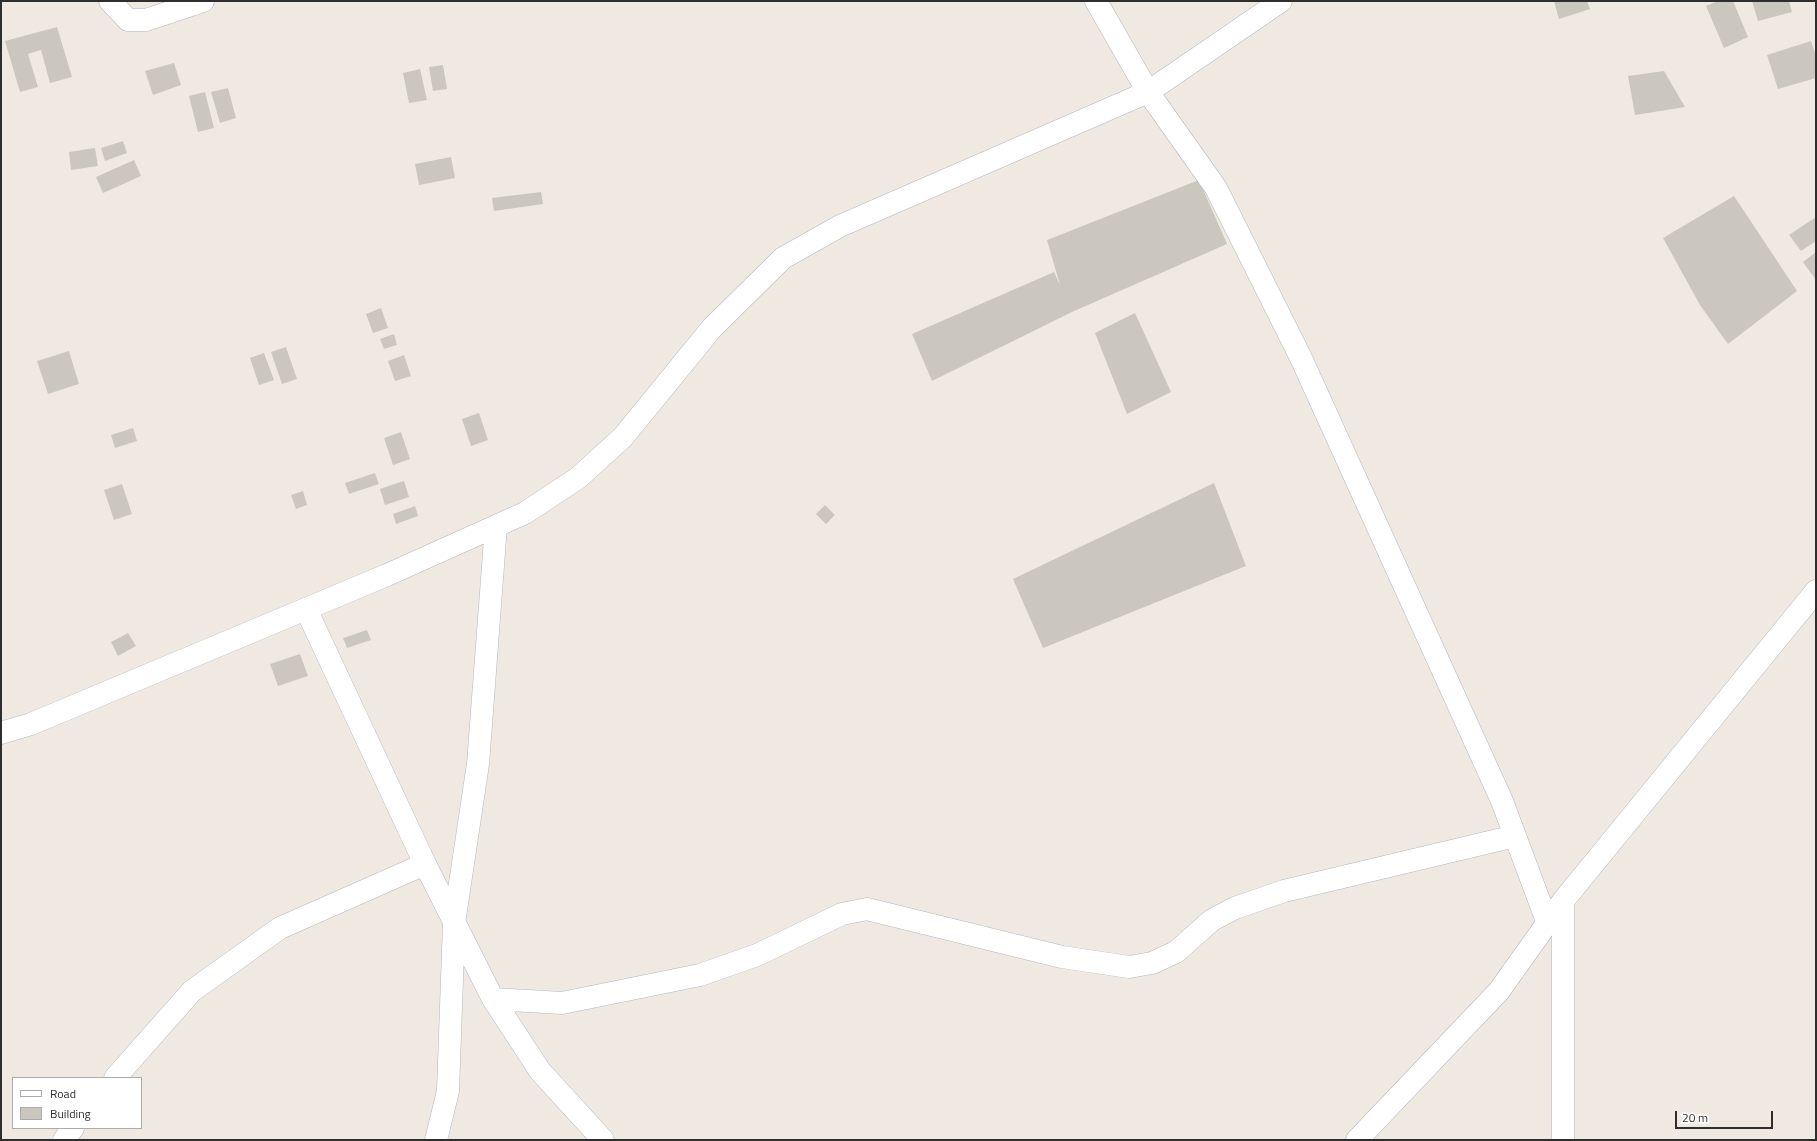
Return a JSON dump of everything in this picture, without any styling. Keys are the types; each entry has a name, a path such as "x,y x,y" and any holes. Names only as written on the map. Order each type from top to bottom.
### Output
{"street":[{"path":"110,1 128,20 146,20 203,1"},
{"path":"1096,1 1148,92 1216,188 1301,358 1502,801 1548,924"},
{"path":"1,733 31,724 387,575 525,512 578,478 623,437 712,328 783,258 840,226 1148,92 1281,1"},
{"path":"436,1140 448,1091 454,923 478,764 496,526"},
{"path":"1357,1140 1499,991 1564,901 1816,591"},
{"path":"306,609 425,864 493,1000 540,1071 604,1140"},
{"path":"493,1000 562,1003 700,975 757,955 842,914 867,909 1062,957 1129,966 1152,963 1176,952 1212,920 1236,908 1284,891 1515,836"},
{"path":"116,1077 192,991 280,928 425,864"},
{"path":"1564,901 1564,1140"},
{"path":"64,1140 73,1129"}],"building":[{"path":"1554,1 1587,1 1590,9 1559,19"},
{"path":"1718,1 1733,1 1748,37 1724,48 1706,6"},
{"path":"1752,1 1789,1 1792,12 1758,21"},
{"path":"57,27 72,77 50,83 41,50 28,54 38,87 20,92 5,41"},
{"path":"1811,41 1816,56 1816,78 1778,89 1767,55"},
{"path":"174,63 181,85 153,95 145,71"},
{"path":"443,65 447,89 433,91 429,67"},
{"path":"420,69 427,100 409,103 403,73"},
{"path":"1664,71 1685,107 1635,115 1628,76"},
{"path":"228,88 236,118 220,123 211,92"},
{"path":"205,92 214,128 198,132 189,96"},
{"path":"123,141 127,153 105,161 101,148"},
{"path":"95,148 98,166 71,170 69,152"},
{"path":"451,157 455,178 419,185 415,164"},
{"path":"134,160 141,176 103,193 96,177"},
{"path":"1199,180 1227,244 1072,312 932,381 912,334 1054,272 1060,285 1047,240"},
{"path":"541,192 543,204 494,211 492,198"},
{"path":"1734,196 1797,291 1728,344 1700,305 1663,238"},
{"path":"1816,217 1816,241 1801,251 1789,235"},
{"path":"1816,252 1816,280 1803,262"},
{"path":"381,308 388,328 373,333 366,314"},
{"path":"1135,313 1171,392 1127,414 1095,333"},
{"path":"394,334 397,345 384,349 380,339"},
{"path":"286,347 297,379 282,384 271,352"},
{"path":"69,351 79,384 48,394 37,361"},
{"path":"264,353 274,380 259,385 250,358"},
{"path":"404,355 411,376 395,381 388,361"},
{"path":"479,413 488,440 471,446 462,419"},
{"path":"133,428 137,441 115,448 111,435"},
{"path":"401,432 410,459 393,465 384,438"},
{"path":"375,473 379,484 349,494 345,483"},
{"path":"404,481 409,497 385,505 380,489"},
{"path":"1214,483 1246,566 1043,648 1013,579"},
{"path":"122,484 132,514 114,520 104,490"},
{"path":"303,491 307,505 296,509 291,495"},
{"path":"825,505 835,515 826,524 816,514"},
{"path":"415,506 418,516 396,524 393,514"},
{"path":"367,630 371,640 347,648 343,638"},
{"path":"128,633 136,646 118,656 111,642"},
{"path":"300,654 308,676 278,686 270,664"}]}
